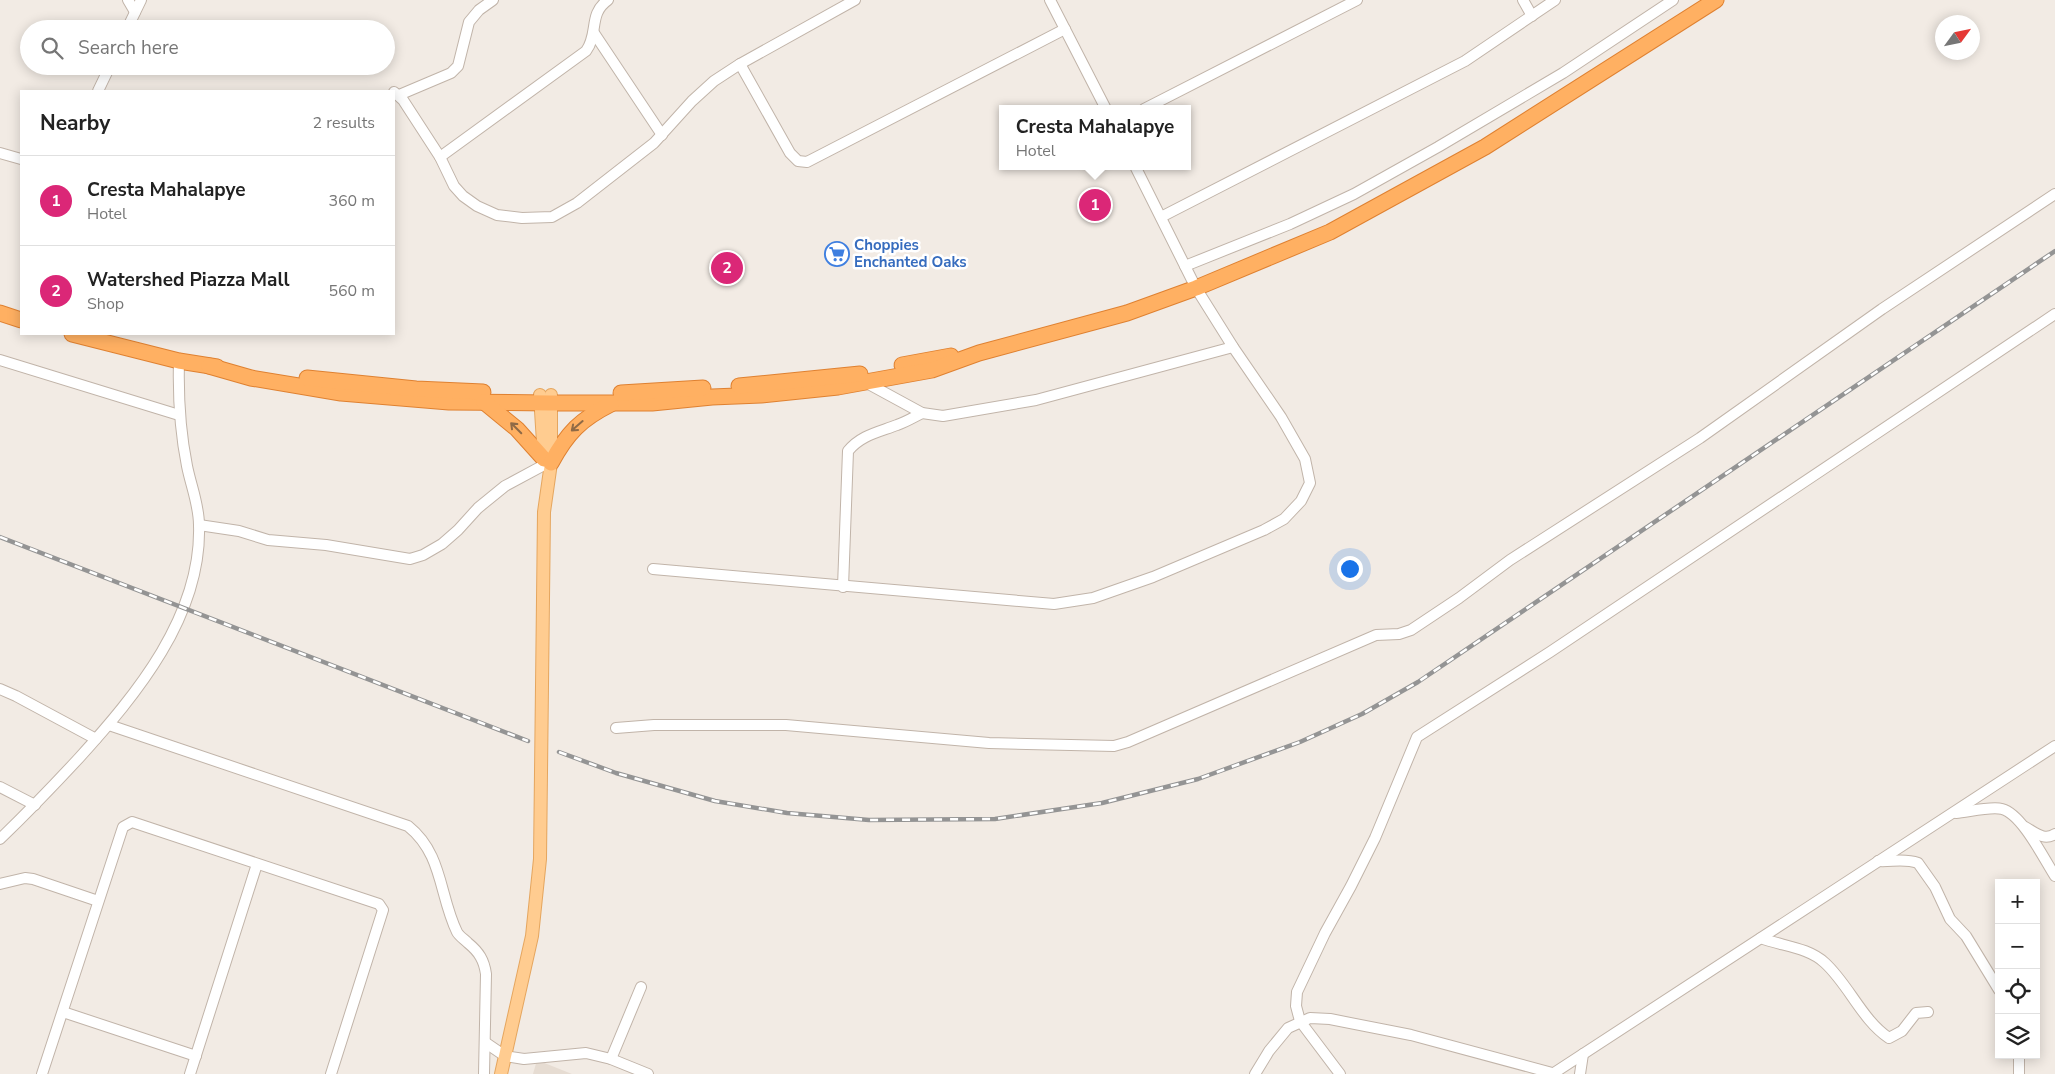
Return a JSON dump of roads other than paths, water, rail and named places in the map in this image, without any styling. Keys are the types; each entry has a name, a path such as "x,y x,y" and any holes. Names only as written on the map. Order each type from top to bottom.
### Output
{"highway":[{"path":"80,335 102,338 179,361 209,366 416,389 546,399 652,403 712,397 761,395 860,379 944,357 980,353 1127,313 1196,288 1330,232 1421,184 1544,111 1716,0"},
{"path":"0,314 20,320"},
{"path":"209,366 251,378 341,393 413,400 484,402 860,379"},
{"path":"484,402 512,424 546,462 571,430 588,417 615,402"}],"main road":[{"path":"501,1074 532,936 540,859 546,399"}],"street":[{"path":"128,0 135,12"},
{"path":"131,20 141,0"},
{"path":"493,0 479,10 469,22 458,66 451,73 396,94 440,157 454,186 463,196 476,206 497,215 540,218 552,217 577,203 662,135 692,101 714,81 740,64 854,0"},
{"path":"440,157 586,51 592,43 595,16 601,5 608,0"},
{"path":"1050,0 1104,105"},
{"path":"1152,105 1357,0"},
{"path":"1523,0 1532,16"},
{"path":"1160,217 1465,60 1555,0"},
{"path":"1185,266 1290,224 1354,194 1563,73 1673,0"},
{"path":"740,64 790,153 798,161 807,162 1065,29"},
{"path":"594,33 662,135"},
{"path":"98,90 106,75"},
{"path":"0,153 20,159"},
{"path":"653,569 1054,604 1093,598 1187,562 1264,530 1284,519 1300,501 1310,483 1305,459 1281,417 1233,347 1196,288 1137,170"},
{"path":"616,728 654,725 786,725 989,743 1114,746 1158,731 1239,693 1376,635 1399,634 1411,630 1510,560 1700,438 1882,309 2055,194"},
{"path":"1340,1074 1300,1022 1296,1006 1297,992 1325,933 1352,886 1375,838 1417,737 1550,652 2055,314"},
{"path":"860,379 922,413 943,416 1036,400 1233,347"},
{"path":"0,360 179,415"},
{"path":"0,839 35,805 109,725 146,678 171,635 195,572 199,549 199,525 179,415 179,361"},
{"path":"843,587 848,451 854,443 869,434 899,425 922,413"},
{"path":"199,525 239,531 268,540 326,545 410,559 423,555 442,544 478,508 505,486 546,462"},
{"path":"0,689 96,739"},
{"path":"109,725 408,826 420,835 431,853 457,933 475,948 484,960 486,974 484,1074"},
{"path":"1255,1074 1269,1051 1288,1028 1310,1018 1330,1019 1411,1035 1555,1074 2055,746"},
{"path":"0,787 35,805"},
{"path":"1952,814 2003,809 2011,813 2022,825 2055,876"},
{"path":"42,1074 123,827 132,822 379,904 383,908 331,1074"},
{"path":"2022,825 2043,837 2047,838 2055,834"},
{"path":"1878,861 1890,862 1899,859 1918,863 1935,887 1950,919 1966,936 1995,983"},
{"path":"190,1074 257,864"},
{"path":"0,884 25,878 33,879 98,900"},
{"path":"1761,938 1809,953 1824,962 1869,1019 1881,1033 1889,1038 1902,1031 1916,1013 1928,1012"},
{"path":"611,1059 641,987"},
{"path":"63,1012 196,1056"},
{"path":"486,1043 505,1056 524,1059 586,1052 611,1059 648,1074"},
{"path":"1580,1074 1583,1054"},
{"path":"2019,1059 2019,1074"}],"railway":[{"path":"559,752 616,773 715,801 787,813 869,820 995,819 1102,803 1198,779 1300,742 1362,714 1418,682 2055,251"},
{"path":"0,537 528,741"}],"place":[{"name":"Cresta Mahalapye","path":"1095,205"},
{"name":"Choppies Enchanted Oaks","path":"837,254"},
{"name":"Watershed Piazza Mall","path":"727,268"}]}
